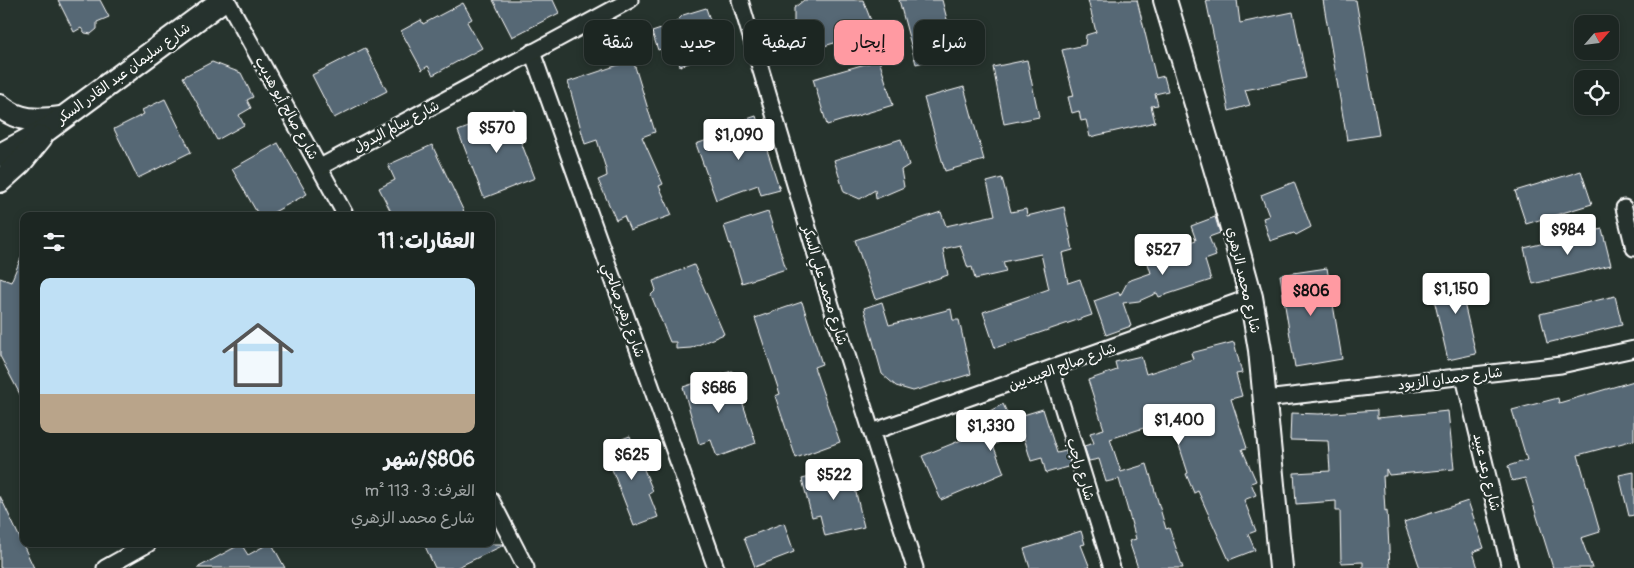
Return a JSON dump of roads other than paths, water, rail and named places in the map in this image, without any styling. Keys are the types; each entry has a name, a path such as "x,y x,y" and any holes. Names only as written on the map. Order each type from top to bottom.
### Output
{"street":[{"name":"شارع سليمان عبد القادر السكر","path":"0,155 55,123 225,0"},
{"name":"شارع صالح أبو هديب","path":"225,0 344,212"},
{"name":"شارع سالم البدول","path":"320,167 630,0"},
{"name":"شارع محمد علي السكر","path":"740,0 831,306 915,568"},
{"name":"شارع محمد الزهري","path":"1166,0 1251,297 1265,399 1281,568"},
{"name":"شارع زهير صالحي","path":"532,52 716,568"},
{"path":"0,106 17,117 55,123"},
{"name":"شارع سليمان عبد القادر السكر","path":"0,181 20,163 55,123"},
{"path":"1624,208 1634,248"},
{"name":"شارع صالح العبيديين","path":"872,432 1051,370 1251,297"},
{"name":"شارع حمدان الزيود","path":"1265,399 1464,377 1592,360 1634,350"},
{"name":"شارع راجب","path":"1051,370 1112,568"},
{"name":"شارع رعد عبيد","path":"1464,377 1510,568"},
{"path":"495,508 524,567"},
{"path":"105,568 143,547"}]}
